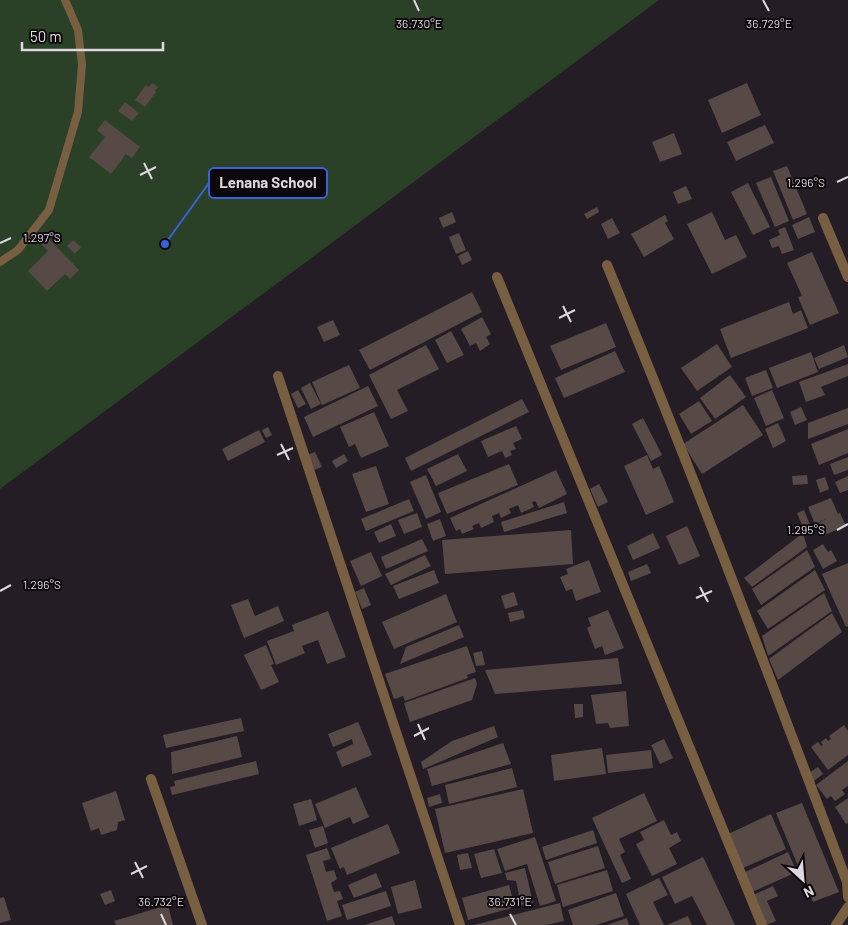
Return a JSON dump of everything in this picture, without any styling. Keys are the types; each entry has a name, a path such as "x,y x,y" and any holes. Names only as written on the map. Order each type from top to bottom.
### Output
{"street":[{"path":"822,218 848,277"},
{"path":"607,265 758,644 846,882 848,896"},
{"path":"497,277 762,925"},
{"path":"278,376 460,925"},
{"path":"151,779 202,925"},
{"path":"836,925 848,907"}],"lane":[{"path":"0,262 18,250 49,210 78,112 82,65 78,30 65,0"}],"green space":[{"path":"0,0 659,0 0,489"}],"building":[{"path":"152,83 158,87 145,107 135,100 146,85 149,87"},
{"path":"747,83 761,115 722,133 708,100"},
{"path":"125,102 139,113 132,121 118,111"},
{"path":"105,120 140,147 132,158 126,154 111,174 89,157 105,137 97,130"},
{"path":"765,125 774,143 736,161 727,142"},
{"path":"674,133 682,154 660,162 652,142"},
{"path":"787,166 807,214 793,220 773,171"},
{"path":"771,177 789,221 775,227 756,183"},
{"path":"748,183 770,227 753,235 731,192"},
{"path":"686,186 692,199 678,204 673,192"},
{"path":"597,207 599,212 587,219 584,214"},
{"path":"452,212 456,222 443,228 439,218"},
{"path":"712,212 725,240 736,235 747,257 712,274 687,224"},
{"path":"665,215 668,221 665,223 674,239 644,257 631,234"},
{"path":"809,217 815,232 798,239 792,225"},
{"path":"612,218 620,233 608,239 601,224"},
{"path":"785,227 794,250 782,254 779,246 772,248 769,240 780,235 778,230"},
{"path":"459,233 466,250 456,254 449,237"},
{"path":"47,237 79,270 70,279 65,274 47,291 28,271 48,251 40,243"},
{"path":"73,240 81,247 75,254 67,246"},
{"path":"468,251 472,260 462,265 458,256"},
{"path":"812,252 839,313 810,325 798,297 802,296 787,263"},
{"path":"472,292 482,312 370,370 359,350"},
{"path":"789,302 793,314 801,310 808,328 731,358 720,329"},
{"path":"482,317 491,334 486,337 490,344 480,351 476,343 470,346 461,329"},
{"path":"333,320 340,335 324,342 317,327"},
{"path":"606,323 616,347 561,370 550,346"},
{"path":"451,331 464,355 447,363 435,340"},
{"path":"717,344 732,367 697,391 681,368"},
{"path":"426,345 439,369 397,390 408,411 391,419 369,375"},
{"path":"844,345 848,357 819,369 814,358"},
{"path":"615,351 625,372 564,398 555,378"},
{"path":"811,352 818,372 777,388 769,368"},
{"path":"848,364 848,376 821,387 825,395 806,402 799,382"},
{"path":"349,365 360,388 322,405 312,382"},
{"path":"766,370 773,388 752,396 745,378"},
{"path":"730,375 746,397 715,419 700,398"},
{"path":"310,383 321,404 311,409 301,388"},
{"path":"368,386 378,406 313,437 304,417"},
{"path":"298,390 306,404 298,408 291,394"},
{"path":"772,390 784,418 766,426 754,398"},
{"path":"522,399 529,412 411,471 405,458"},
{"path":"699,401 712,421 691,434 679,414"},
{"path":"743,405 763,435 702,474 683,444"},
{"path":"801,407 807,420 795,425 790,412"},
{"path":"848,408 848,424 808,439 808,423"},
{"path":"374,412 389,446 361,458 355,444 349,447 340,427"},
{"path":"643,418 662,455 651,461 632,424"},
{"path":"778,423 786,441 773,448 765,429"},
{"path":"516,426 522,439 513,443 516,449 510,451 512,455 505,458 502,451 488,457 481,441"},
{"path":"268,427 272,435 266,438 262,430"},
{"path":"848,429 848,453 819,465 811,444"},
{"path":"259,430 265,442 228,461 222,449"},
{"path":"315,452 322,467 314,470 307,455"},
{"path":"344,454 348,461 336,468 332,461"},
{"path":"458,454 467,471 436,486 427,469"},
{"path":"647,455 653,469 659,466 674,502 646,515 624,466"},
{"path":"848,457 848,470 834,475 830,464"},
{"path":"509,464 518,485 447,514 438,493"},
{"path":"376,466 389,504 366,512 352,474"},
{"path":"556,470 567,494 539,508 535,501 532,502 534,507 521,513 518,505 509,509 511,513 501,518 499,513 492,516 494,522 481,528 479,523 472,526 474,529 462,534 460,529 456,531 450,518"},
{"path":"426,475 441,512 426,519 410,482"},
{"path":"807,475 808,484 793,485 792,476"},
{"path":"848,476 848,490 840,493 835,482"},
{"path":"825,477 829,489 820,493 816,480"},
{"path":"599,484 608,502 598,507 590,489"},
{"path":"831,498 846,526 822,536 817,524 828,518 815,524 808,507"},
{"path":"409,499 414,511 366,531 361,519"},
{"path":"564,502 567,513 504,532 501,522"},
{"path":"804,510 813,532 806,535 797,513"},
{"path":"417,513 422,527 404,534 398,520"},
{"path":"440,519 446,536 433,541 427,524"},
{"path":"391,524 396,536 379,543 374,532"},
{"path":"687,526 700,556 679,565 666,536"},
{"path":"571,530 573,564 445,574 442,540"},
{"path":"653,533 660,548 633,560 627,546"},
{"path":"803,533 807,547 752,587 744,578"},
{"path":"422,539 428,551 386,569 381,557"},
{"path":"823,544 828,552 831,550 837,561 823,569 813,550"},
{"path":"807,550 815,567 761,605 752,589"},
{"path":"371,552 382,576 361,586 350,561"},
{"path":"425,555 431,566 391,585 385,574"},
{"path":"589,560 601,592 576,601 572,589 566,591 560,577 568,574 566,569"},
{"path":"848,563 848,626 846,627 822,574"},
{"path":"647,564 651,573 631,581 628,572"},
{"path":"434,570 439,583 399,599 393,586"},
{"path":"815,570 825,590 768,629 757,611"},
{"path":"364,588 371,605 362,609 355,592"},
{"path":"514,592 518,605 505,609 501,596"},
{"path":"824,593 832,611 768,656 762,636"},
{"path":"446,594 457,622 394,649 382,622"},
{"path":"248,599 255,616 278,606 284,621 244,638 231,605"},
{"path":"523,610 525,618 510,622 508,613"},
{"path":"608,610 624,648 605,655 602,646 595,649 587,628 591,626 588,618"},
{"path":"328,611 346,657 327,664 318,640 302,646 305,653 276,665 267,641 294,631 292,625"},
{"path":"832,613 842,632 778,680 769,659"},
{"path":"459,625 464,637 400,664 406,647"},
{"path":"266,645 274,664 271,665 279,682 261,690 244,655"},
{"path":"467,646 476,672 467,675 468,678 405,701 403,696 394,699 385,674"},
{"path":"482,651 485,665 476,666 473,653"},
{"path":"618,658 622,684 495,694 485,670"},
{"path":"475,678 477,684 472,700 410,722 404,703"},
{"path":"626,691 629,726 610,728 608,723 596,724 591,695"},
{"path":"574,704 583,704 583,717 575,718"},
{"path":"241,718 244,731 166,748 163,735"},
{"path":"358,722 372,755 342,767 336,752 353,744 352,739 333,747 328,734"},
{"path":"844,725 848,731 848,755 828,770 811,747 818,742 821,746 823,745 821,742 826,738 828,741 831,739 829,736"},
{"path":"494,726 498,737 423,769 421,762 452,741"},
{"path":"237,736 242,757 172,774 171,752"},
{"path":"664,739 673,758 660,764 651,745"},
{"path":"503,743 511,764 432,786 427,769"},
{"path":"602,748 606,774 554,781 551,755"},
{"path":"651,750 653,768 608,773 606,755"},
{"path":"256,761 259,774 172,795 170,787 175,786 174,781"},
{"path":"848,761 848,786 842,790 845,794 835,801 831,796 827,799 816,785"},
{"path":"818,767 823,774 814,781 809,773"},
{"path":"512,768 517,787 449,804 445,785"},
{"path":"356,787 369,817 353,824 350,817 325,828 315,804"},
{"path":"523,789 533,833 445,853 435,809"},
{"path":"116,791 125,820 118,822 117,830 101,835 99,828 91,831 82,803"},
{"path":"644,793 657,821 619,839 625,852 620,855 631,879 622,883 592,818"},
{"path":"440,794 442,803 429,807 427,798"},
{"path":"848,798 848,823 846,824 835,807"},
{"path":"311,799 317,820 299,826 293,804"},
{"path":"802,803 839,892 813,902 776,813"},
{"path":"771,814 786,849 743,868 728,834"},
{"path":"664,820 671,835 677,832 681,841 669,848 677,864 652,876 636,844 644,840 640,832"},
{"path":"388,824 400,853 347,875 344,867 340,869 331,848"},
{"path":"323,826 328,843 315,848 309,830"},
{"path":"593,830 597,843 546,860 542,847"},
{"path":"535,837 556,901 540,906 527,864 505,871 497,849"},
{"path":"598,846 605,868 555,884 548,862"},
{"path":"327,848 331,859 323,861 326,872 334,870 337,879 331,883 334,892 340,891 343,899 337,901 342,916 327,921 306,855"},
{"path":"494,849 502,873 481,878 474,854"},
{"path":"788,852 797,872 752,892 743,873"},
{"path":"468,853 472,868 460,870 457,855"},
{"path":"703,857 735,925 707,925 692,896 675,904 662,877"},
{"path":"525,868 533,903 521,905 516,881 507,880 505,873"},
{"path":"607,870 613,891 563,907 557,885"},
{"path":"376,873 382,887 354,898 348,885"},
{"path":"659,878 668,895 653,902 664,925 640,925 626,894"},
{"path":"415,880 422,908 398,914 391,887"},
{"path":"509,885 515,907 468,920 462,898"},
{"path":"773,886 778,896 767,901 776,921 766,925 753,895"},
{"path":"111,890 115,901 105,905 100,894"},
{"path":"386,891 391,906 347,920 342,905"},
{"path":"616,893 624,916 596,925 573,925 568,910"},
{"path":"4,897 11,920 0,923 0,898"},
{"path":"560,903 564,921 547,925 474,925"},
{"path":"168,905 173,925 116,925 114,921"},
{"path":"392,916 395,925 365,925"},
{"path":"688,916 692,925 667,925"},
{"path":"627,918 629,925 607,925"}],"place":[{"name":"Lenana School","path":"165,244"}]}
